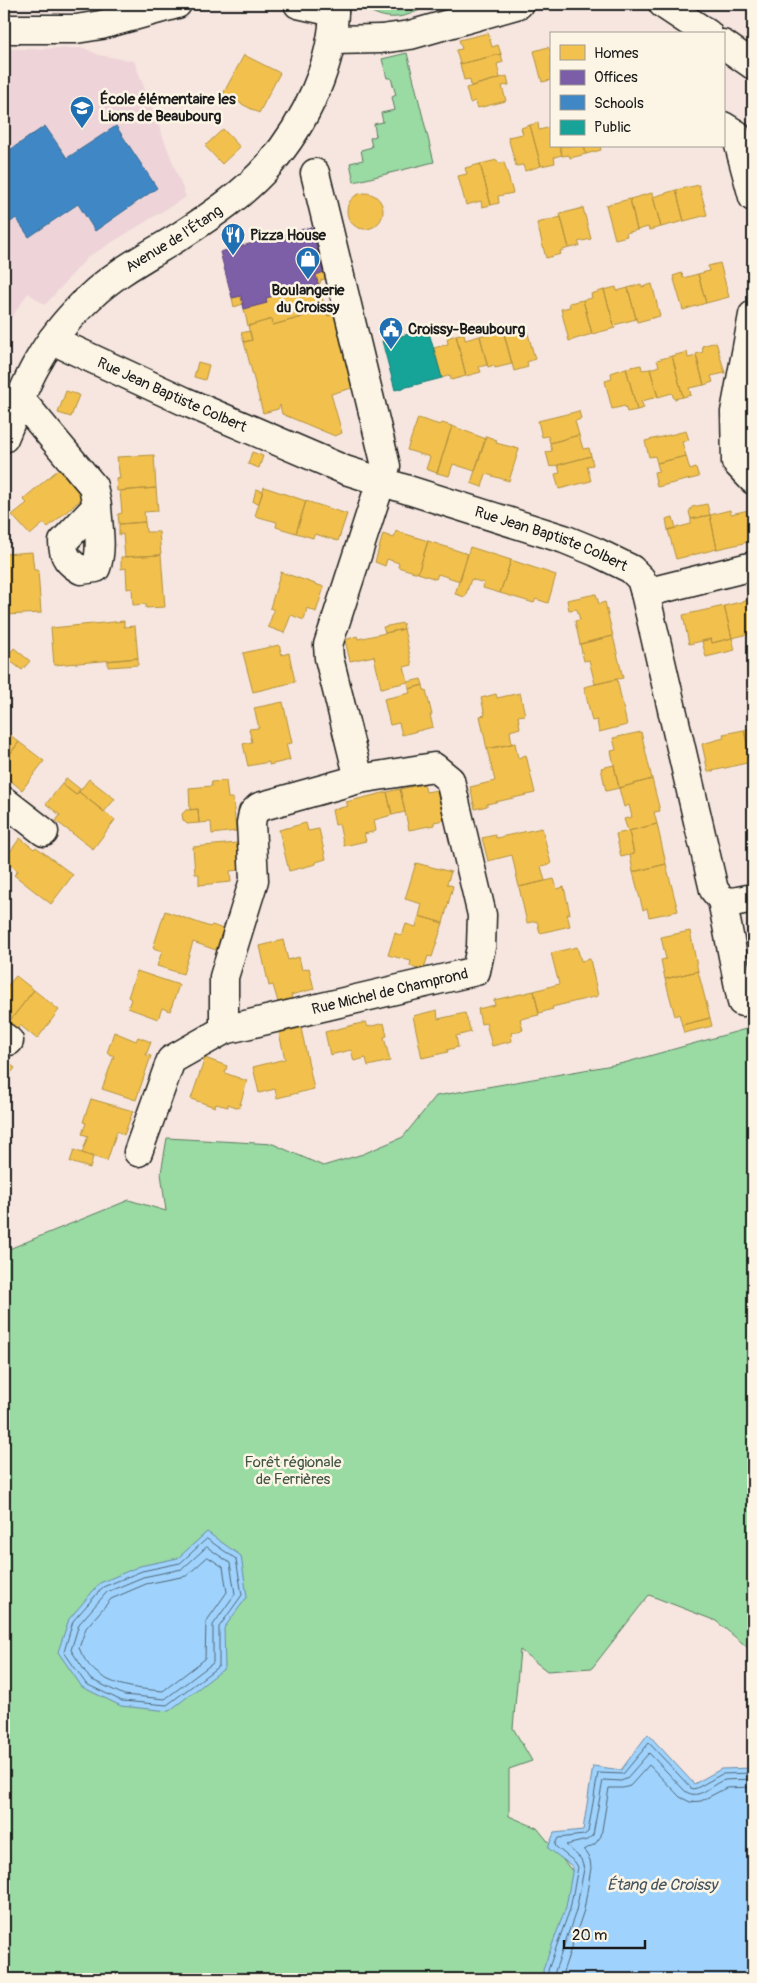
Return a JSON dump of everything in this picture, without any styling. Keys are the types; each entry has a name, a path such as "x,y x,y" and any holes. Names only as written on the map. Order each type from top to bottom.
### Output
{"street":[{"path":"4,29 76,29 101,25 177,4"},
{"path":"298,4 333,23 381,39 410,35 519,4"},
{"path":"663,4 705,32"},
{"name":"Avenue de l'Étang","path":"4,438 37,362 73,314 110,279 182,235 221,208 268,166 286,144 312,95 324,66 333,23"},
{"path":"724,45 753,65"},
{"path":"724,127 736,134 753,197"},
{"path":"316,173 386,466 328,645 329,658 359,779"},
{"path":"753,315 735,412 736,462 753,480"},
{"name":"Rue Jean Baptiste Colbert","path":"52,340 345,470 564,540 596,552 631,569 641,579 646,593 714,890 722,900 742,1002"},
{"path":"21,400 93,486 97,506"},
{"path":"646,593 753,566"},
{"name":"Rue Michel de Champrond","path":"138,1152 171,1060 224,1030 476,971 481,946 482,915 450,780 434,767 359,779 259,807 253,813 251,823 254,880 224,977 224,1030"},
{"path":"4,801 44,832"},
{"path":"722,900 733,902 753,898"}],"shaded area":[{"name":"École élémentaire les Lions de Beaubourg","path":"84,48 99,55 134,61 186,197 88,257 45,305 28,293 4,329 4,49"}],"green space":[{"path":"360,4 431,4 410,14 387,17 365,9"},
{"path":"407,53 434,162 354,182 350,163 363,160 361,150 372,147 370,138 376,136 374,124 383,122 381,113 395,110 392,97 396,95 391,78 387,78 382,59"},
{"name":"Forêt régionale de Ferrières","path":"753,1027 753,1652 716,1621 649,1595 592,1668 547,1671 520,1650 513,1728 532,1761 509,1769 509,1816 537,1828 582,1883 560,1979 4,1979 4,1251 129,1200 166,1211 161,1173 167,1138 273,1144 323,1166 363,1154 403,1137 436,1096 624,1063"}],"water":[{"path":"207,1532 241,1556 247,1597 224,1628 225,1668 169,1711 121,1706 82,1687 58,1652 69,1619 100,1583 140,1566 178,1558"},
{"name":"Étang de Croissy","path":"648,1734 694,1784 721,1769 753,1768 753,1979 544,1979 543,1970 566,1907 573,1867 548,1848 554,1833 583,1830 593,1766 621,1770"}],"building: Homes":[{"path":"488,33 492,47 498,45 501,54 460,64 456,50 462,49 459,40"},
{"path":"548,47 550,50 550,80 542,82 534,51"},
{"path":"501,54 503,62 497,64 500,78 471,86 470,79 464,80 460,64"},
{"path":"244,55 280,73 259,113 223,94"},
{"path":"507,76 509,85 502,86 506,101 478,108 475,101 470,103 466,88"},
{"path":"538,123 539,130 550,127 550,148 560,148 562,155 554,157 555,163 541,166 530,125"},
{"path":"530,125 541,166 525,171 523,165 516,166 508,137 523,134 521,128"},
{"path":"223,129 240,147 222,164 205,146"},
{"path":"560,148 584,148 586,154 570,158 569,155 562,156"},
{"path":"584,148 600,148 601,150 586,154"},
{"path":"497,160 499,164 504,162 513,193 498,196 499,203 491,205 480,164"},
{"path":"480,164 491,205 482,207 481,201 466,205 458,176 467,174 465,168"},
{"path":"699,185 707,215 684,221 676,190"},
{"path":"676,190 684,221 661,227 653,197"},
{"path":"365,193 378,198 383,211 378,224 365,229 352,224 347,211 352,198"},
{"path":"652,193 661,227 649,230 648,227 637,230 630,199"},
{"path":"630,199 637,230 626,233 627,236 615,239 606,205"},
{"path":"583,208 591,239 578,242 580,246 569,248 560,214"},
{"path":"561,217 569,248 560,251 561,254 546,258 537,223"},
{"path":"720,263 729,297 706,303 698,274 709,271 708,266"},
{"path":"324,272 326,279 321,280 319,286 316,275"},
{"path":"682,273 683,278 698,274 706,303 683,310 673,276"},
{"path":"641,284 642,287 652,284 660,316 637,322 628,288"},
{"path":"616,287 617,291 628,288 636,319 614,325 604,290"},
{"path":"319,288 325,307 301,311 302,317 273,325 272,319 248,326 244,309 267,303 266,298 295,290 296,295"},
{"path":"604,290 615,328 592,334 583,300 592,298 591,294"},
{"path":"241,296 243,304 234,307 232,298"},
{"path":"583,300 592,334 569,341 561,309 570,307 569,303"},
{"path":"333,305 335,313 328,316 325,307"},
{"path":"325,307 328,316 335,313 355,387 331,394 342,433 335,436 282,414 280,405 278,409 263,413 244,342 252,340 248,326 272,319 273,325 302,317 301,311"},
{"path":"501,324 512,364 495,368 494,365 488,367 480,336 493,332 492,326"},
{"path":"511,328 513,334 527,330 535,359 527,362 528,367 514,371 503,329"},
{"path":"250,331 252,340 244,342 241,333"},
{"path":"464,333 465,340 480,336 487,365 479,367 481,372 466,376 456,335"},
{"path":"456,335 466,376 451,380 450,375 442,378 434,348 448,344 447,338"},
{"path":"716,342 725,373 711,376 713,382 704,385 696,354 703,352 702,346"},
{"path":"687,352 688,358 696,356 704,385 689,388 691,395 683,397 672,356"},
{"path":"672,356 683,397 674,399 672,393 658,397 650,369 659,366 657,360"},
{"path":"198,362 209,365 205,380 194,377"},
{"path":"641,365 642,370 650,369 658,397 641,401 644,408 637,410 626,368"},
{"path":"626,368 637,410 627,412 625,406 612,409 605,381 612,379 611,373"},
{"path":"66,391 79,395 71,417 58,413"},
{"path":"579,411 581,419 575,421 579,435 550,443 548,436 542,437 538,421"},
{"path":"418,418 440,425 442,423 452,426 437,473 426,469 430,457 407,450"},
{"path":"452,426 486,439 475,471 453,464 449,476 437,473"},
{"path":"686,431 689,440 682,442 686,456 657,463 655,456 649,457 645,441"},
{"path":"579,435 583,449 589,448 591,456 550,467 546,452 552,451 550,443"},
{"path":"486,436 497,440 496,443 519,449 509,481 486,474 482,487 471,483"},
{"path":"252,452 263,456 259,468 248,464"},
{"path":"154,455 156,488 117,491 116,478 120,479 117,457"},
{"path":"591,456 593,465 587,466 591,481 559,489 555,474 560,473 558,465"},
{"path":"686,456 690,470 696,468 699,477 657,487 654,472 659,471 657,463"},
{"path":"59,469 83,498 48,527 44,523 30,535 12,515 27,503 23,499"},
{"path":"264,487 306,501 296,533 276,527 277,522 255,516"},
{"path":"156,488 158,511 144,512 145,522 119,524 118,514 122,513 120,491"},
{"path":"256,489 263,491 259,503 253,502"},
{"path":"306,501 347,514 338,541 315,534 313,538 296,533"},
{"path":"707,504 710,515 691,519 689,512 692,507"},
{"path":"753,509 753,541 717,549 710,515 730,510 731,514"},
{"path":"710,515 717,549 676,559 668,530 691,524 691,519"},
{"path":"673,517 676,528 668,530 666,519"},
{"path":"145,522 146,532 159,532 161,555 125,557 123,534 119,535 119,524"},
{"path":"396,531 428,541 418,573 398,567 399,563 387,559 385,566 375,562 383,534 394,538"},
{"path":"428,541 468,554 460,581 438,574 436,579 418,573"},
{"path":"470,547 511,560 500,593 483,588 484,583 471,579 465,597 455,594"},
{"path":"32,552 34,570 38,570 41,613 6,615 4,554"},
{"path":"161,555 165,607 146,608 146,604 133,605 132,588 127,589 126,568 121,569 121,557"},
{"path":"511,560 556,575 548,603 536,599 534,603 500,593"},
{"path":"281,572 324,587 316,612 307,608 304,620 291,615 284,633 268,627 274,610 270,608"},
{"path":"596,594 599,604 605,602 613,636 580,644 575,621 580,620 577,609 569,610 567,600"},
{"path":"753,599 753,633 732,638 724,606"},
{"path":"724,606 732,638 712,643 711,639 689,644 683,615"},
{"path":"124,621 124,627 135,626 138,658 54,665 51,628"},
{"path":"403,623 404,629 385,633 383,627"},
{"path":"404,629 412,665 404,667 408,682 381,688 374,656 350,661 345,640 357,636 358,639"},
{"path":"613,636 623,678 595,684 589,660 584,661 580,644"},
{"path":"732,638 735,650 706,657 702,641 711,639 712,643"},
{"path":"279,645 282,655 289,653 295,682 253,692 243,653"},
{"path":"14,648 30,661 22,670 6,658"},
{"path":"138,658 138,665 108,667 108,661"},
{"path":"421,679 423,685 409,689 408,682"},
{"path":"617,679 627,725 599,732 597,720 592,721 584,687"},
{"path":"423,685 432,715 430,715 433,727 402,735 399,723 390,725 384,699 410,693 409,689"},
{"path":"520,693 525,715 518,716 520,728 510,731 512,744 487,749 480,716 485,715 481,698 496,694 497,698"},
{"path":"283,702 292,743 286,744 290,760 269,765 269,762 248,766 243,744 252,742 249,729 259,728 254,708"},
{"path":"753,728 753,762 751,762 744,730"},
{"path":"4,730 19,742 4,762"},
{"path":"744,730 751,762 708,772 702,744 724,738 723,734"},
{"path":"641,732 652,779 619,788 611,751 616,750 613,738"},
{"path":"19,742 44,761 22,790 6,777 4,780 4,762"},
{"path":"515,743 518,758 526,755 535,793 487,804 487,806 475,809 470,787 495,781 487,749"},
{"path":"614,765 619,788 606,791 601,768"},
{"path":"66,778 80,789 76,795 62,784"},
{"path":"89,779 115,799 104,812 79,792"},
{"path":"652,779 660,811 654,812 657,824 628,831 624,819 632,817 629,805 624,807 619,788"},
{"path":"226,781 228,798 233,798 236,831 212,834 211,822 199,823 198,809 190,810 189,788 212,786 211,782"},
{"path":"62,784 76,795 79,792 115,820 93,849 56,821 60,815 46,804"},
{"path":"424,784 426,792 437,790 444,820 434,822 434,825 409,830 400,789"},
{"path":"400,789 405,812 392,815 387,792"},
{"path":"387,792 392,815 374,820 376,831 364,834 366,841 344,846 339,824 335,825 332,810 348,806 346,802"},
{"path":"198,809 199,823 187,824 183,820 182,814 186,810"},
{"path":"306,823 308,831 319,829 326,859 316,862 316,864 289,871 279,830"},
{"path":"657,824 666,864 633,872 630,855 634,854 629,831"},
{"path":"542,828 551,864 541,866 545,881 519,887 512,855 488,861 482,838 495,835 496,838"},
{"path":"629,831 634,854 621,857 616,834"},
{"path":"20,838 34,849 36,847 73,875 51,904 14,875 18,871 4,860"},
{"path":"237,843 239,870 230,871 231,882 199,885 199,874 195,874 193,847"},
{"path":"416,863 451,872 447,884 453,886 443,923 419,916 422,904 405,899"},
{"path":"666,864 678,911 649,917 647,908 643,910 633,872"},
{"path":"554,879 557,889 564,887 570,914 567,914 570,926 540,933 537,921 527,923 519,887"},
{"path":"165,911 210,927 212,925 223,929 216,950 193,942 183,974 157,966 162,951 153,948"},
{"path":"419,916 443,923 432,957 428,956 423,971 410,966 411,961 388,955 395,933 402,936 406,924 416,927"},
{"path":"690,931 698,971 665,979 661,960 666,959 661,937"},
{"path":"283,940 288,960 299,957 302,970 309,968 314,989 291,995 292,998 278,1002 273,985 269,986 260,946"},
{"path":"577,947 581,961 590,959 598,996 552,1007 553,1009 539,1013 534,991 559,984 551,953"},
{"path":"137,971 179,985 170,1011 162,1008 158,1019 128,1008 131,999 128,997"},
{"path":"698,971 710,1018 682,1025 679,1014 675,1016 665,979"},
{"path":"16,976 34,990 12,1018 4,1013 4,984 7,986"},
{"path":"34,990 59,1010 37,1039 20,1025 18,1029 9,1022"},
{"path":"534,991 539,1015 520,1019 523,1030 511,1033 512,1041 492,1046 486,1023 481,1024 478,1009 495,1005 494,1000"},
{"path":"437,1010 438,1019 465,1013 471,1032 456,1036 458,1047 447,1050 448,1052 422,1058 413,1016"},
{"path":"710,1018 712,1026 684,1033 682,1025"},
{"path":"366,1022 368,1027 384,1023 387,1036 384,1037 390,1061 368,1066 366,1058 354,1061 351,1050 330,1055 325,1032"},
{"path":"301,1028 314,1089 277,1098 275,1089 259,1093 253,1067 285,1059 279,1033"},
{"path":"114,1032 136,1041 138,1037 151,1042 146,1055 151,1056 136,1100 102,1089 114,1056 107,1053"},
{"path":"205,1058 227,1066 225,1073 247,1081 239,1108 228,1104 228,1107 216,1104 215,1107 191,1099"},
{"path":"4,1059 15,1068 4,1082"},
{"path":"91,1099 133,1111 124,1135 117,1131 107,1161 82,1153 88,1136 82,1134 86,1123 83,1122"},
{"path":"74,1150 93,1157 90,1168 70,1162"}],"building: Offices":[{"path":"311,227 324,272 316,275 319,288 296,295 295,290 266,298 267,303 244,309 241,296 232,298 220,252"}],"building: Schools":[{"path":"45,126 67,158 116,126 157,188 95,231 78,204 29,237 16,218 4,227 4,154"}],"building: Public":[{"path":"428,329 442,378 395,390 382,341"}],"place":[{"name":"École élémentaire les Lions de Beaubourg","path":"82,129"},
{"name":"Pizza House","path":"233,256"},
{"name":"Boulangerie du Croissy","path":"308,280"},
{"name":"Croissy-Beaubourg","path":"391,350"}]}
